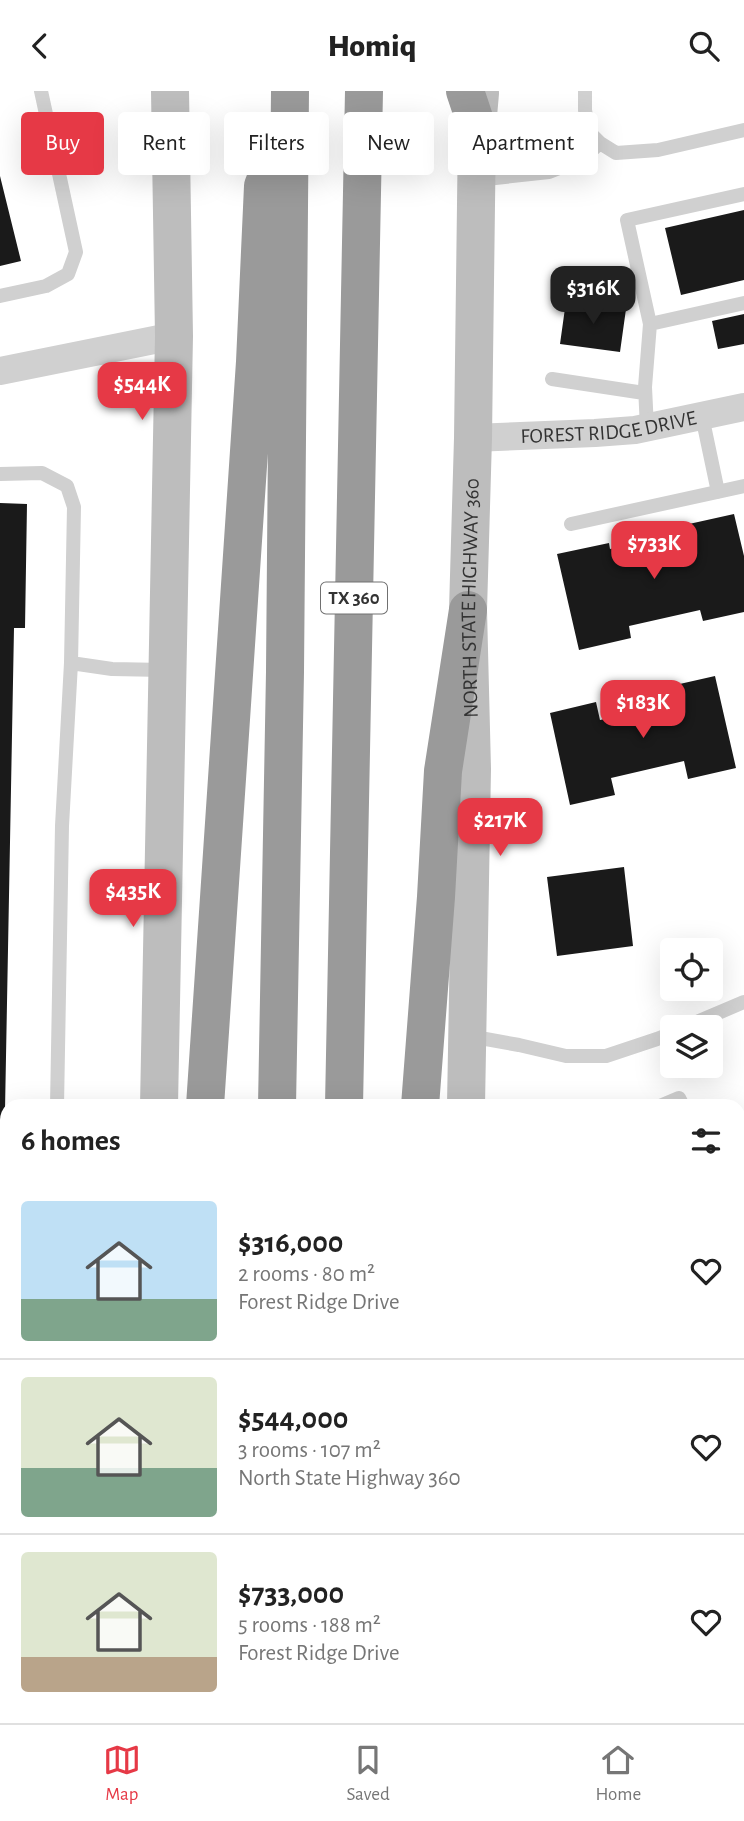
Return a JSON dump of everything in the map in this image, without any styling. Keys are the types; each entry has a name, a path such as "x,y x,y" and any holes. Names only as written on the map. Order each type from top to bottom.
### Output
{"highway":[{"name":"TX 360","path":"344,1099 364,91"},
{"path":"465,91 479,109"},
{"path":"205,1099 255,362 263,186 289,106"},
{"path":"277,1099 285,658 289,106"},
{"path":"421,1099 443,771 468,610"}],"main road":[{"path":"159,1099 174,336 170,91"},
{"name":"NORTH STATE HIGHWAY 360","path":"466,1099 472,769 468,610 479,109"}],"street":[{"path":"0,371 174,336"},
{"name":"FOREST RIDGE DRIVE","path":"473,437 617,432 744,407"}],"lane":[{"path":"0,296 46,286 68,274 76,252 41,91"},
{"path":"586,91 584,110 589,132 616,153 658,151 744,130"},
{"path":"476,180 549,172 582,159 600,143"},
{"path":"648,428 645,393 650,324 627,220 744,194"},
{"path":"650,324 744,303"},
{"path":"552,379 645,393"},
{"path":"702,416 718,492"},
{"path":"0,474 42,473 67,486 74,507 71,663 62,826 57,1099"},
{"path":"571,524 744,486"},
{"path":"71,663 112,669 167,670"},
{"path":"713,1015 744,1002"},
{"path":"467,1035 566,1056 606,1056 660,1038"}],"building":[{"path":"0,176 21,261 0,266"},
{"path":"744,210 744,280 681,295 665,228"},
{"path":"566,301 626,309 620,352 560,344"},
{"path":"744,314 744,344 718,349 712,321"},
{"path":"0,503 27,504 25,628 14,628 5,1099 0,1099"},
{"path":"734,514 744,556 744,612 703,621 700,610 629,626 631,638 579,650 557,554 609,543 610,549 681,533 680,526"},
{"path":"715,676 736,768 688,779 684,761 611,778 615,795 570,805 550,713 596,702 600,720 666,706 662,688"},
{"path":"624,867 633,946 557,956 547,877"}]}
